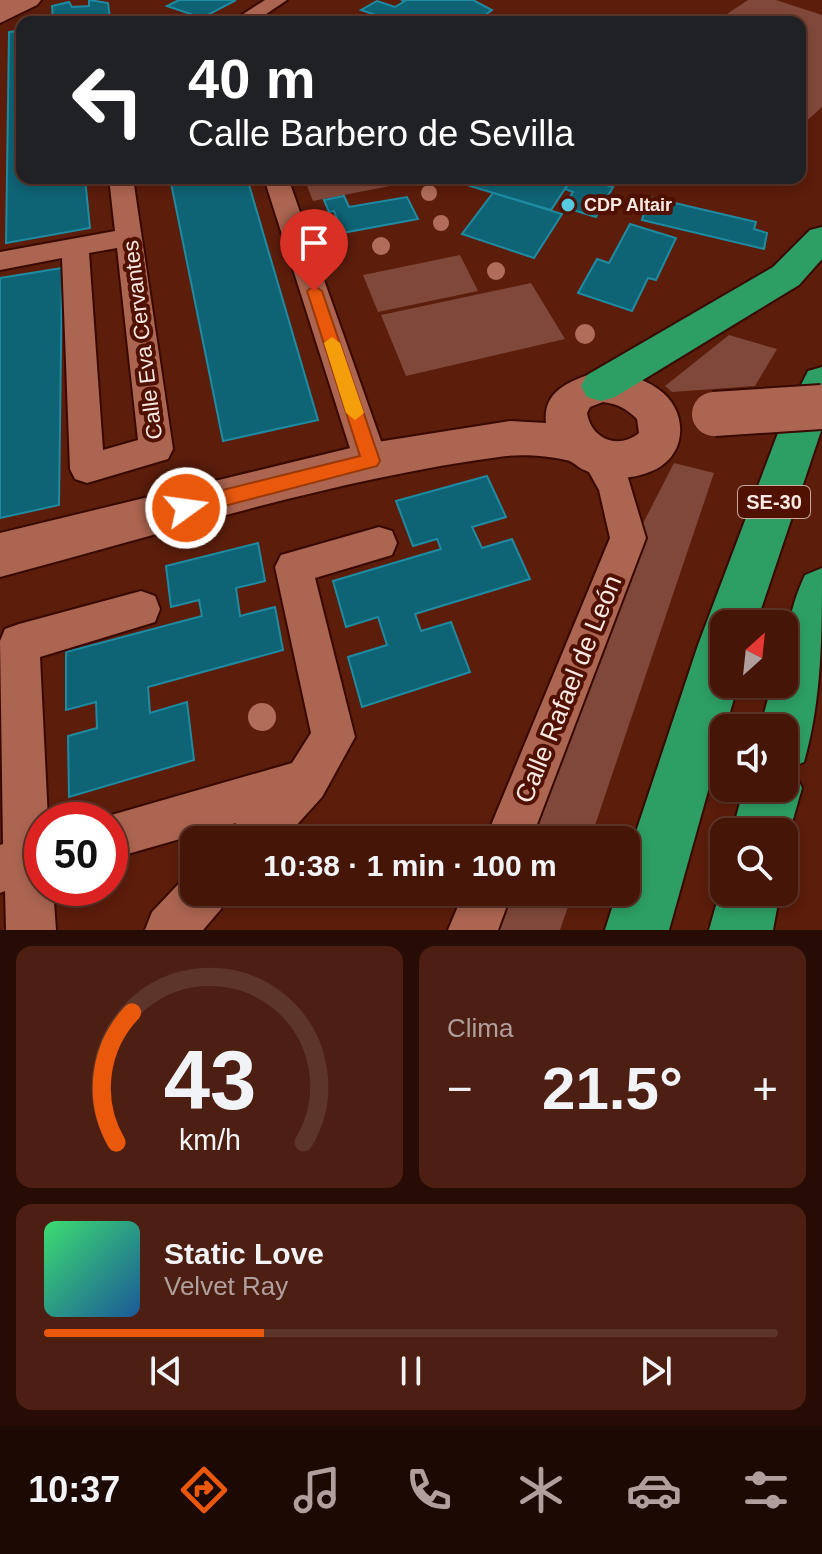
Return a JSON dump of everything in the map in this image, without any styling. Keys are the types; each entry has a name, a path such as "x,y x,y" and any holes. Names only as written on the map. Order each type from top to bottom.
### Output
{"highway":[{"path":"585,423 786,276 822,238"},
{"name":"SE-30","path":"736,610 802,425 822,382"},
{"path":"791,714 822,591"},
{"path":"637,930 710,688"},
{"path":"741,930 746,906"}],"main road":[{"path":"0,16 29,0"},
{"path":"0,555 371,461 585,423 627,390 655,419 654,448 629,461 585,423"},
{"path":"655,419 822,407"}],"street":[{"path":"251,16 278,0"},
{"name":"Calle Eva Cervantes","path":"75,247 87,469 156,449 122,184"},
{"path":"278,184 371,461"},
{"path":"0,261 130,237"},
{"name":"Calle Rafael de León","path":"514,826 628,538 616,488 585,423"},
{"path":"265,826 306,781 333,737 294,567 379,543"},
{"path":"31,930 23,862 19,643 141,609"},
{"path":"128,831 306,781"},
{"path":"170,930 191,906"},
{"path":"473,930 482,906"}],"shaded area":[{"path":"748,0 776,0 822,15 822,107 806,122 806,16 724,16"},
{"path":"306,184 400,184 313,201"},
{"path":"460,255 478,291 378,312 363,275"},
{"path":"531,283 565,339 406,376 381,315"},
{"path":"729,335 777,349 755,386 672,392 665,386"},
{"path":"674,463 714,473 595,826 526,826 637,535"},
{"path":"496,906 568,906 560,930 487,930"}],"building":[{"path":"89,0 108,3 110,16 53,16 52,6 69,2 72,7 89,6"},
{"path":"179,0 236,0 206,16 167,6"},
{"path":"401,0 473,0 492,10 484,16 378,16 361,10 377,1 395,7 405,1"},
{"path":"16,31 16,184 86,184 90,228 6,243 9,32"},
{"path":"171,184 249,184 318,420 223,441"},
{"path":"472,184 568,184 551,210 470,186"},
{"path":"568,184 613,187 596,217 563,207 573,192 565,189"},
{"path":"493,193 562,214 534,258 462,234"},
{"path":"344,196 349,207 407,197 418,219 342,233 334,211 329,212 324,200"},
{"path":"649,197 756,222 754,229 767,233 764,249 642,220"},
{"path":"630,224 676,238 656,280 648,278 632,311 578,293 597,259 609,263"},
{"path":"62,268 59,505 0,518 0,278"},
{"path":"487,476 506,517 472,527 482,548 512,539 530,579 415,614 421,631 451,622 470,672 362,707 348,657 387,645 378,617 346,627 333,581 441,549 437,539 413,546 396,501"},
{"path":"258,543 265,581 236,588 240,616 275,607 283,650 148,687 150,713 187,702 194,760 69,797 68,736 97,728 96,702 66,710 66,652 202,616 199,600 171,607 166,566"}],"slow traffic":[{"path":"332,343 355,413"}],"place":[{"name":"CDP Altair","path":"568,205"}],"route":[{"path":"186,508 371,461 314,291"}]}
